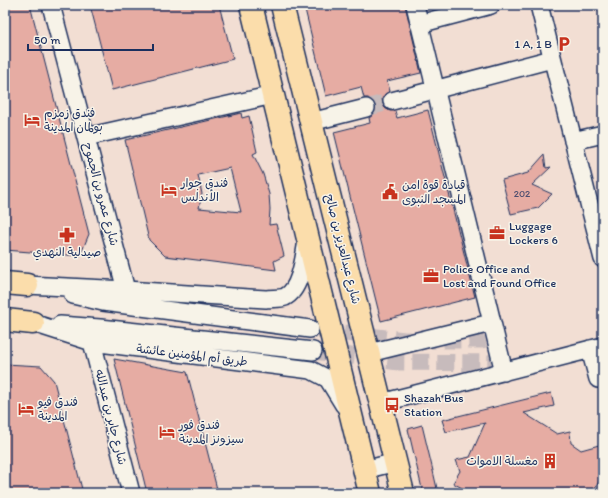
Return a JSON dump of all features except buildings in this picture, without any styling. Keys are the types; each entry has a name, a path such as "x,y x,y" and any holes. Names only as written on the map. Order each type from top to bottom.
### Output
{"main road":[{"path":"251,5 370,493"},
{"name":"شارع عبدالعزيز بن صالح","path":"282,5 403,493"},
{"path":"5,283 27,285"},
{"name":"طريق أم المؤمنين عائشة","path":"5,320 33,323"}],"street":[{"name":"شارع عمرو بن الجموح","path":"51,5 126,290"},
{"path":"415,5 504,372"},
{"path":"419,24 491,5"},
{"path":"539,5 603,259"},
{"path":"392,101 552,59"},
{"path":"86,137 273,95"},
{"path":"311,122 366,108"},
{"path":"573,142 603,134"},
{"path":"27,285 266,299 284,297 295,288 303,264 308,237"},
{"path":"27,285 103,302 310,329"},
{"path":"33,323 100,328 313,351"},
{"name":"طريق أم المؤمنين عائشة","path":"33,323 92,342 311,370 328,379 342,400 353,424"},
{"path":"369,353 492,323"},
{"name":"شارع جابر بن عبدالله","path":"92,342 131,493"},
{"path":"381,404 597,347 598,379"},
{"path":"364,470 396,462"}],"tunnel":[{"path":"366,108 392,101"},
{"path":"319,330 404,340 481,340 490,338"},
{"path":"313,351 399,362 491,363"}],"place":[{"name":"1 A, 1 B","path":"564,44"},
{"name":"فندق زمزم بولمان المدينة","path":"32,120"},
{"name":"فندق جوار الأندلس","path":"169,190"},
{"name":"قيادة قوة امن المسجد النبوى","path":"390,192"},
{"name":"Luggage Lockers 6","path":"497,233"},
{"name":"صيدلية النهدي","path":"67,235"},
{"name":"Police Office and Lost and Found Office","path":"431,276"},
{"name":"Shazah Bus Station","path":"392,405"},
{"name":"فندق فيو المدينة","path":"26,409"},
{"name":"فندق فور سيزونز المدينة","path":"167,432"},
{"name":"مغسلة الاموات","path":"550,461"}]}
